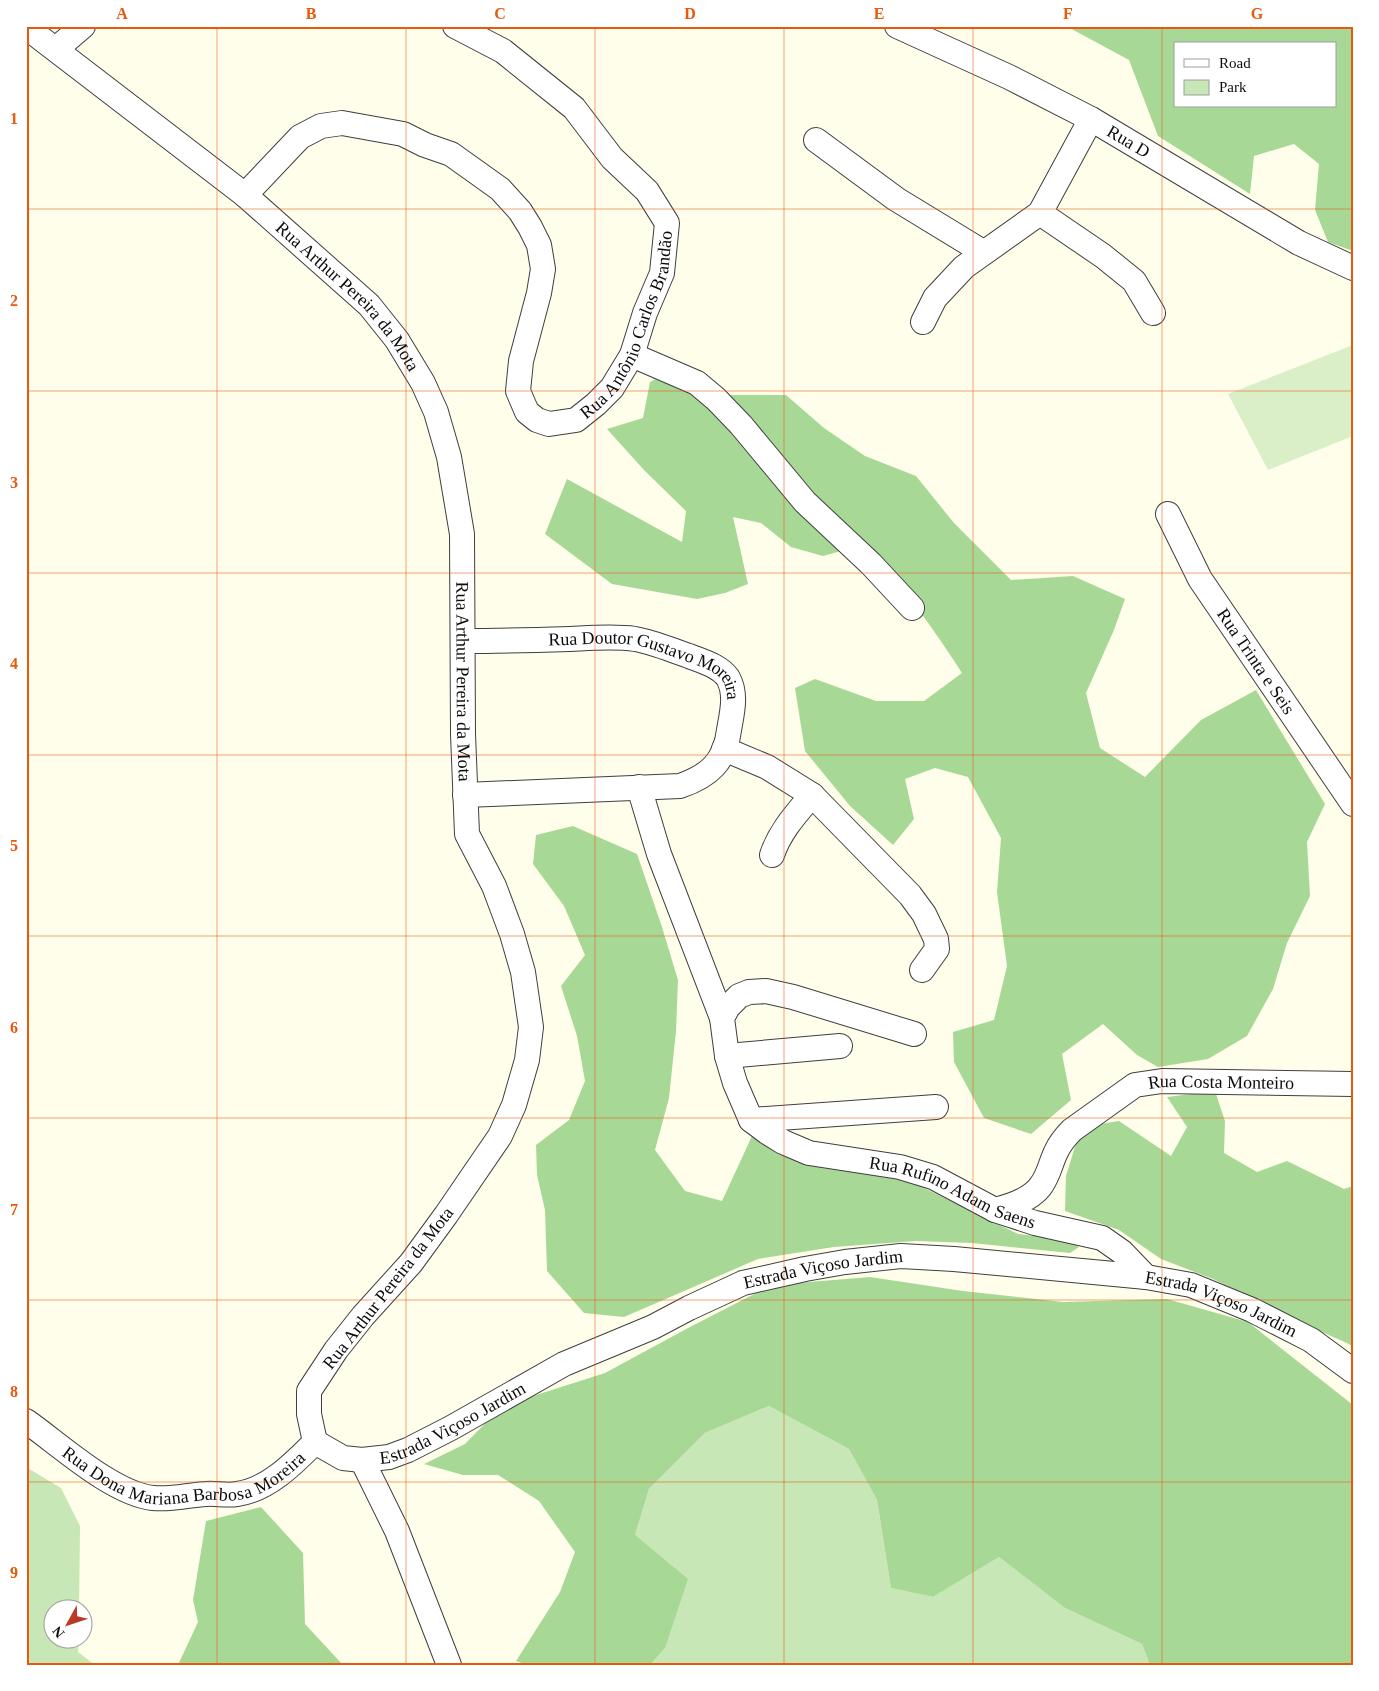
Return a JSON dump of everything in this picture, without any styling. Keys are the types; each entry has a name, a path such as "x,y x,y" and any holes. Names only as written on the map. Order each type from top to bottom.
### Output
{"street":[{"name":"Rua Arthur Pereira da Mota","path":"26,26 245,195 369,305 397,340 426,390 436,412 449,457 461,521 465,795 468,834 494,886 512,934 523,972 530,1027 527,1060 514,1105 500,1136 417,1255 363,1316 336,1350 309,1391 309,1414 315,1442"},
{"path":"56,49 83,26"},
{"name":"Rua Antônio Carlos Brandão","path":"245,195 300,137 321,126 342,123 403,134 425,145 451,154 500,189 520,212 530,227 538,245 543,269 539,293 521,361 518,383 518,391 527,412 537,420 549,424 576,420 596,404 612,388 632,355 645,313 662,273 667,223 647,191 612,158 574,108 503,52 455,26"},
{"name":"Rua D","path":"897,26 1009,77 1090,119 1299,243 1353,268"},
{"path":"923,322 935,298 964,267 1040,212 1090,119"},
{"path":"816,140 896,199 983,252"},
{"path":"1040,212 1103,256 1134,281 1153,313"},
{"path":"632,355 697,383 716,399 741,424 805,502 871,564 912,608"},
{"name":"Rua Trinta e Seis","path":"1168,514 1200,579 1353,804"},
{"name":"Rua Doutor Gustavo Moreira","path":"464,642 605,638 635,639 705,662 719,670 727,676 732,688 733,703 728,736 717,763 708,773 697,780 680,786 465,795"},
{"path":"724,749 767,767 812,795 891,875 924,914 936,939 937,950 922,970"},
{"path":"639,787 659,854 722,1018 727,1056 735,1083 750,1120 936,1108"},
{"path":"772,856 784,828 812,795"},
{"path":"722,1018 728,1007 739,996 750,992 766,991 793,997 914,1034"},
{"path":"727,1056 840,1046"},
{"name":"Rua Costa Monteiro","path":"995,1210 1011,1205 1036,1191 1042,1184 1056,1150 1072,1130 1135,1085 1162,1081 1353,1084"},
{"name":"Rua Rufino Adam Saens","path":"750,1120 784,1142 809,1153 900,1167 933,1178 995,1210 1034,1223 1102,1238 1122,1252 1146,1276"},
{"name":"Estrada Viçoso Jardim","path":"315,1442 342,1458 362,1460 389,1456 408,1450 564,1364 653,1327 743,1283 845,1262 901,1256 954,1258 1146,1276 1191,1285 1252,1310 1311,1340 1353,1371"},
{"name":"Rua Dona Mariana Barbosa Moreira","path":"26,1421 86,1466 127,1490 152,1498 172,1498 205,1494 237,1494 260,1487 291,1466 315,1442"},
{"path":"362,1460 397,1532 449,1665"}],"green space":[{"path":"1066,26 1353,26 1353,251 1328,242 1315,210 1319,164 1294,144 1254,156 1250,194 1158,136 1129,60"},
{"path":"1353,345 1353,436 1268,470 1228,394"},
{"path":"666,374 714,395 786,395 824,428 865,456 916,476 954,523 1011,580 1073,576 1125,599 1114,630 1086,693 1100,748 1145,777 1201,720 1256,690 1325,804 1307,842 1310,896 1287,943 1273,989 1247,1036 1208,1059 1158,1067 1137,1055 1103,1024 1062,1054 1071,1100 1031,1134 984,1118 954,1062 953,1032 994,1020 1007,966 997,892 1001,838 968,777 935,768 905,779 914,819 893,845 850,806 805,751 795,688 815,679 876,701 924,701 962,673 892,575 866,544 823,556 791,547 761,523 733,517 748,584 725,593 697,599 612,584 545,534 567,479 682,542 686,511 644,470 607,429 643,418 650,382"},
{"path":"573,826 637,854 662,927 678,980 676,1031 669,1098 655,1150 685,1191 722,1201 752,1136 779,1155 902,1177 1018,1234 1065,1239 1079,1247 1070,1253 972,1243 916,1241 834,1247 758,1259 624,1317 584,1313 547,1271 545,1210 537,1175 536,1145 569,1120 585,1081 577,1036 561,986 585,955 564,906 533,864 536,835"},
{"path":"1215,1091 1225,1121 1224,1153 1257,1172 1287,1161 1344,1189 1353,1186 1353,1348 1349,1344 1293,1319 1213,1279 1161,1259 1119,1230 1065,1211 1066,1176 1081,1127 1119,1121 1171,1156 1187,1127 1167,1097"},
{"path":"870,1277 963,1291 1063,1302 1167,1299 1248,1322 1353,1405 1353,1665 1150,1665 1142,1644 1065,1608 999,1557 933,1597 891,1588 877,1500 849,1449 769,1406 705,1433 649,1489 635,1535 688,1579 665,1648 650,1665 527,1665 516,1661 560,1592 575,1552 539,1501 498,1475 463,1475 424,1464 465,1444 502,1406 605,1373 772,1285"},
{"path":"769,1406 849,1449 877,1500 891,1588 933,1597 999,1557 1065,1608 1142,1644 1150,1665 650,1665 665,1648 635,1535 649,1489 705,1433"},
{"path":"26,1467 61,1488 80,1526 79,1598 42,1598 42,1648 78,1648 78,1652 95,1665 26,1665"},
{"path":"261,1507 303,1553 305,1624 343,1665 178,1665 198,1622 193,1600 206,1521"}]}
